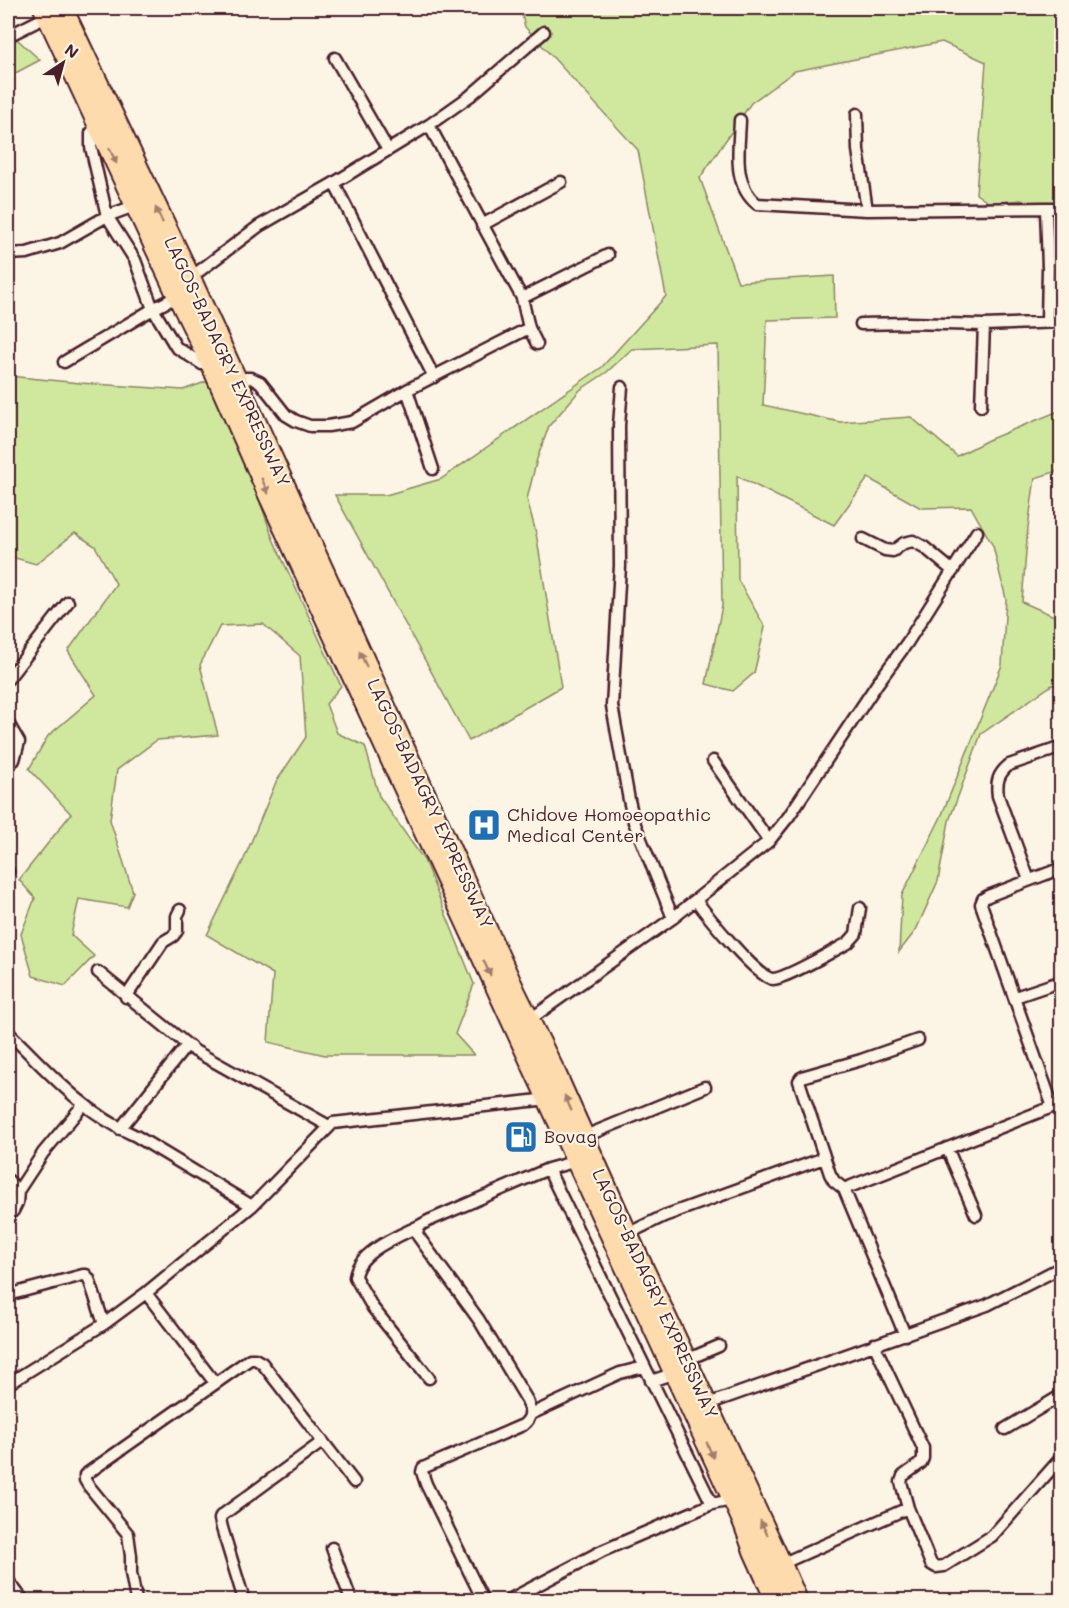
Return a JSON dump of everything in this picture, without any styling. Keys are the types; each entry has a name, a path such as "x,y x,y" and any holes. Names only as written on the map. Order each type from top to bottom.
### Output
{"highway":[{"name":"LAGOS-BADAGRY EXPRESSWAY","path":"51,10 99,124 210,361 269,495 566,1141 680,1367 705,1405 797,1600"},
{"name":"LAGOS-BADAGRY EXPRESSWAY","path":"51,10 190,278 658,1299 680,1367 732,1500 776,1600"}],"street":[{"path":"8,36 51,10"},
{"path":"190,278 259,226 429,125 470,96 544,32"},
{"path":"335,58 388,150"},
{"path":"857,114 858,157 867,210"},
{"path":"740,120 739,174 745,193 757,204 867,210 1062,208"},
{"path":"99,124 91,133 90,147 107,216 135,260 153,309 176,347 202,364 210,361"},
{"path":"429,125 522,298 529,328 537,344"},
{"path":"482,225 561,182"},
{"path":"334,183 434,377"},
{"path":"8,254 27,253 60,243 107,216 137,205"},
{"path":"1046,208 1047,322"},
{"path":"522,298 608,255"},
{"path":"64,362 178,296"},
{"path":"861,324 984,326 1062,322"},
{"path":"981,406 984,326"},
{"path":"235,378 251,378 260,382 286,415 296,421 310,426 352,422 407,390 529,328"},
{"path":"622,387 619,425 620,566 612,706 634,822 673,918"},
{"path":"407,390 433,469"},
{"path":"529,1020 673,918 769,841 789,816 907,643 977,532"},
{"path":"863,539 889,551 913,541 953,571"},
{"path":"8,679 68,602"},
{"path":"8,723 19,741 14,760"},
{"path":"1029,880 998,796 997,784 1002,771 1009,765 1062,747"},
{"path":"713,761 769,841"},
{"path":"844,1189 1057,1105 981,904 988,896 1062,868"},
{"path":"696,900 747,961 769,978 774,979 848,943 856,934 860,908"},
{"path":"126,997 163,942 177,931 177,916 180,910"},
{"path":"98,972 195,1051 329,1126"},
{"path":"1015,997 1062,981"},
{"path":"8,1032 83,1105 252,1206"},
{"path":"905,1335 844,1189 834,1181 824,1158 800,1079 918,1040"},
{"path":"120,1129 187,1045"},
{"path":"583,1137 705,1087"},
{"path":"8,1384 104,1324 146,1293 252,1206 333,1123 548,1099"},
{"path":"8,1215 17,1203 18,1191 43,1153 83,1105"},
{"path":"947,1148 976,1215"},
{"path":"627,1234 664,1216 824,1158"},
{"path":"429,1378 373,1308 355,1277 359,1265 365,1257 389,1241 419,1226 548,1168 577,1161"},
{"path":"548,1168 712,1504"},
{"path":"8,1180 18,1191"},
{"path":"419,1226 418,1236 479,1320 527,1400 531,1414 524,1425 422,1470 426,1484 483,1600"},
{"path":"705,1405 987,1305 1062,1267"},
{"path":"8,1295 87,1275 104,1324"},
{"path":"146,1293 215,1383"},
{"path":"874,1344 923,1448 921,1463 903,1476 901,1482 908,1508 931,1564 936,1567 944,1566 992,1536 1062,1457"},
{"path":"651,1381 719,1346"},
{"path":"136,1600 128,1534 88,1485 85,1475 250,1359 259,1360 354,1482"},
{"path":"531,1414 620,1373 644,1367"},
{"path":"1005,1429 1062,1395"},
{"path":"244,1600 222,1528 221,1516 322,1442"},
{"path":"509,1600 602,1551 712,1504 732,1500"},
{"path":"781,1564 908,1508"},
{"path":"332,1548 351,1600"},
{"path":"8,1581 23,1600"}],"green space":[{"path":"520,8 1061,8 1061,216 1021,200 989,203 976,194 986,62 942,42 795,71 751,103 700,178 738,282 834,276 835,318 767,320 763,405 840,422 911,417 957,456 988,440 1061,410 1061,470 1035,478 1028,527 1022,602 1061,619 1061,687 1052,685 981,734 949,821 938,881 916,930 899,952 902,895 941,817 1002,665 1006,599 993,546 971,507 921,508 868,478 834,525 737,476 738,580 765,627 754,673 733,691 706,684 722,606 718,345 632,349 607,372 580,390 549,426 537,459 527,499 536,533 561,687 469,741 335,495 386,495 441,479 602,367 666,296 638,150 525,27"},
{"path":"8,31 40,60 8,77"},
{"path":"8,376 183,390 217,378 273,539 341,686 326,704 337,733 365,746 379,796 424,860 474,984 455,1034 474,1055 325,1055 268,1042 273,974 207,935 244,859 276,782 306,737 300,656 263,624 220,626 200,665 218,735 157,740 117,770 110,820 133,892 127,907 79,899 71,935 94,956 65,986 33,976 21,934 35,898 19,880 71,814 29,769 48,736 96,695 68,651 116,584 95,546 75,533 36,564 8,556"}],"place":[{"name":"Chidove Homoeopathic Medical Center","path":"484,825"},
{"name":"Bovag","path":"521,1137"}]}
